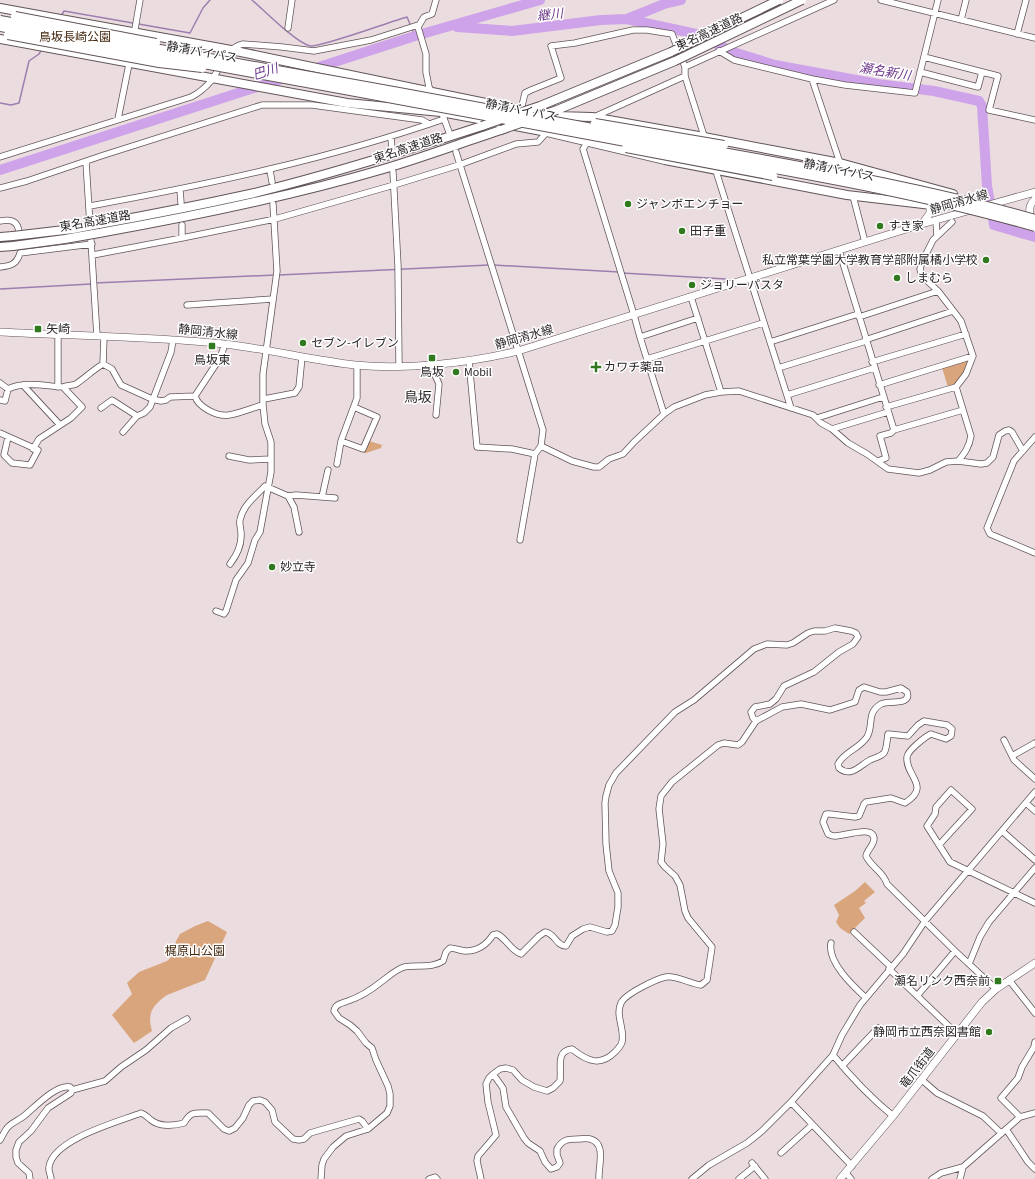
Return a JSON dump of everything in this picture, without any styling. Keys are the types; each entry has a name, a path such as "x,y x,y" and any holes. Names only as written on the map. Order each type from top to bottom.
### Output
{"highway":[{"name":"東名高速道路","path":"0,237 73,229 174,210 250,194 377,160 540,106 671,52 779,0"},
{"name":"東名高速道路","path":"0,247 66,239 176,220 326,185 381,170 557,113 676,61 802,0"},
{"path":"0,8 231,50 521,110 592,117 840,163 1033,217"},
{"path":"0,13 207,53 254,66"},
{"name":"静清バイパス","path":"0,20 254,66 903,194 974,210 1035,227"},
{"name":"静清バイパス","path":"0,27 246,72 511,116 905,187 1033,217"},
{"path":"4,35 159,64 246,72"},
{"path":"0,39 347,103 442,115 547,132 716,171 853,196 930,204 969,211 1035,231"},
{"path":"511,116 565,118 636,129 868,174 880,174"},
{"path":"511,116 595,141 888,200"}],"main road":[{"name":"静岡清水線","path":"0,332 101,336 225,344 357,365 400,366 469,361 518,352 922,224 1035,192"},
{"path":"1033,217 1029,209 1035,199"},
{"path":"922,224 930,213 930,204"},
{"name":"竜爪街道","path":"840,1179 922,1080 982,1002 996,989 1035,963"}],"street":[{"path":"118,119 140,0"},
{"path":"288,28 292,0"},
{"path":"0,157 191,97 199,93 216,78 231,50 238,45 243,44 321,51 371,40 418,26 424,17 432,14 436,0"},
{"path":"685,67 834,0"},
{"path":"881,0 1035,38"},
{"path":"719,51 734,60 812,80 915,93 938,0"},
{"path":"961,20 966,0"},
{"path":"1017,34 1026,0"},
{"path":"418,26 425,52 426,72 429,87 449,132"},
{"path":"521,110 525,94 560,78 551,46 576,43 633,30 647,30 672,34 685,67 685,76 791,408"},
{"path":"924,57 998,76 989,110 1035,120"},
{"path":"920,72 978,87 982,72"},
{"path":"592,117 685,76"},
{"path":"812,80 840,163"},
{"path":"0,188 27,181 262,105 312,105 422,120 429,124"},
{"path":"93,254 275,219 459,165 516,144 538,142 547,132 557,113"},
{"path":"90,206 180,190 270,170 391,137 429,124 442,115"},
{"path":"391,137 392,150"},
{"path":"587,142 584,149 646,359 664,414"},
{"path":"456,152 542,430 541,446 535,454 520,540"},
{"path":"86,162 103,364"},
{"path":"270,170 272,182"},
{"path":"393,172 398,266 400,366"},
{"path":"180,190 181,204"},
{"path":"853,196 865,242"},
{"path":"216,611 224,614 226,611 236,580 248,563 255,540 260,532 269,487 271,472 271,442 265,424 263,374 277,271 274,204"},
{"path":"0,221 12,221 18,224 20,230 20,253 18,259 15,264 0,267"},
{"path":"936,221 937,236"},
{"path":"832,429 956,387 966,374 973,356 966,334 954,311 938,291 922,276 920,269 933,240 952,222"},
{"path":"182,224 182,238"},
{"path":"20,253 92,244"},
{"path":"838,250 894,430"},
{"path":"770,342 938,291"},
{"path":"691,297 721,392"},
{"path":"187,305 273,299"},
{"path":"778,368 954,311"},
{"path":"640,337 698,318"},
{"path":"646,359 763,323"},
{"path":"787,395 966,334"},
{"path":"34,449 39,440 71,418 82,407 60,387 58,335"},
{"path":"123,432 137,416 144,413 150,407 171,352 173,340"},
{"path":"225,344 220,358 195,396 196,401 201,407 214,413 227,416 263,402 295,392 299,387 302,357"},
{"path":"879,385 973,356"},
{"path":"469,361 477,447 512,449 535,454"},
{"path":"8,389 15,386 24,385 60,387 74,385 103,364"},
{"path":"103,364 112,370 121,385 152,399 161,401 170,397 195,396"},
{"path":"435,364 435,375 439,384 436,415"},
{"path":"337,464 341,441 357,398 357,365"},
{"path":"0,383 8,389"},
{"path":"24,385 60,425"},
{"path":"956,387 971,436 970,444 967,450 958,461"},
{"path":"0,400 5,401 8,389"},
{"path":"541,446 572,461 594,467 600,467 609,459 623,454 664,414 674,407 705,395 721,392 740,392 813,415 821,423 832,429 848,443 868,454 888,469 919,473 930,470 946,462 958,461 981,464 987,463 991,460 995,453 1001,433 1009,430 1012,432 1023,451"},
{"path":"817,418 883,397"},
{"path":"101,408 112,400 137,416"},
{"path":"341,441 363,449 376,417 354,407"},
{"path":"878,461 886,458 880,436 891,433 894,430 963,410"},
{"path":"0,433 38,450 30,465 12,463 4,455 8,437"},
{"path":"1035,436 1014,461 987,528 990,534 1035,554"},
{"path":"229,456 249,460 271,459"},
{"path":"322,497 328,470"},
{"path":"230,564 236,556 240,545 240,521 246,506 265,486 288,496 296,495 335,498"},
{"path":"288,496 294,507 299,532"},
{"path":"321,1179 324,1159 333,1147 346,1136 368,1129 387,1113 390,1106 388,1086 372,1048 357,1031 339,1018 334,1011 337,1005 354,999 403,967 438,964 444,961 446,952 450,948 466,951 479,948 494,935 498,934 502,936 511,948 521,954 545,932 551,934 563,946 566,946 572,936 583,929 590,927 608,932 612,931 615,925 618,907 618,893 609,871 606,844 605,803 612,779 616,773 675,712 694,700 754,649 767,644 786,645 793,643 808,633 814,631 825,631 835,628 856,633 858,637 853,644 839,652 820,668 784,686 776,699 770,704 755,707 751,712 756,721"},
{"path":"481,1179 477,1161 478,1156 496,1135 488,1102 486,1084 493,1074 500,1069 506,1068 513,1070 522,1080 534,1087 547,1091 554,1088 560,1081 561,1057 563,1052 567,1049 572,1049 584,1058 599,1061 607,1059 620,1047 622,1042 622,1032 618,1015 621,1003 627,996 666,977 701,986 707,980 712,947 688,918 680,885 675,876 664,867 661,862 663,844 659,809 661,796 672,782 718,745 738,744 742,742 756,721 782,707 788,705 811,705 824,710 830,710 855,702 859,690 864,687 880,692 886,692 897,688 905,689 908,695 904,701 887,702 882,704 872,713 866,738 842,757 838,764 839,768 847,772 852,772 869,760 881,755 885,751 888,734 908,736 924,721 947,725 952,729 951,736 946,739 931,734 908,753 907,759 909,766 917,783 916,793 910,800 905,803 891,798 866,802 858,816 826,814 822,822 828,834 834,836 852,833 871,833 874,836 874,841 866,853 867,858 886,878 887,884 954,951 996,989"},
{"path":"1004,740 1014,760 1035,779"},
{"path":"1012,756 1035,743"},
{"path":"939,845 972,808 951,790 936,808 935,814 927,826 939,845 950,862 1015,892 1035,903"},
{"path":"692,1179 709,1164 747,1143 762,1131 791,1102 833,1054 842,1035 866,998 903,954 925,921 1035,792"},
{"path":"1026,803 1035,811"},
{"path":"1002,831 1035,860"},
{"path":"969,964 988,922 1035,868"},
{"path":"854,932 957,1034"},
{"path":"831,943 831,954 842,975 866,998"},
{"path":"917,996 954,951"},
{"path":"1009,980 1035,1013"},
{"path":"0,1140 9,1126 22,1118 39,1102 65,1087 70,1087 72,1090 105,1081 121,1067 146,1050 171,1028 187,1019"},
{"path":"842,1066 878,1028"},
{"path":"1020,1117 1001,1098 1018,1078 1022,1067 1034,1047 1035,1042"},
{"path":"833,1054 850,1076 874,1100 893,1116"},
{"path":"493,1074 503,1088 506,1107 524,1138 528,1143 540,1150 551,1169 557,1167 560,1163 557,1155 557,1149 564,1140 590,1139 595,1141 599,1146 599,1179"},
{"path":"922,1080 937,1093 982,1116 1004,1131 1035,1169"},
{"path":"30,1179 29,1173 18,1162 16,1157 16,1150 19,1142 31,1131 48,1108 69,1096 72,1090"},
{"path":"51,1179 49,1168 54,1156 62,1148 92,1130 140,1113 146,1115 152,1122 164,1125 178,1125 184,1123 188,1115 194,1113 208,1113 224,1129 229,1131 235,1128 243,1118 249,1105 253,1101 260,1100 265,1102 272,1110 275,1122 293,1139 304,1139 310,1134 359,1120 362,1121 368,1129"},
{"path":"791,1102 852,1166"},
{"path":"960,1179 964,1167 1004,1131 1020,1117 1035,1113"},
{"path":"781,1153 812,1125"},
{"path":"739,1179 754,1164 765,1179"},
{"path":"932,1179 941,1172 964,1167"},
{"path":"846,1173 851,1179"},
{"path":"428,1179 435,1177 437,1179"}],"green space":[{"path":"966,360 969,363 963,374 958,381 952,386 948,387 942,368"},
{"path":"369,441 382,445 381,448 364,453"},
{"path":"865,882 875,892 864,901 866,903 859,908 865,918 849,934 840,928 836,922 839,915 834,905 855,891"},
{"name":"梶原山公園","path":"208,921 227,932 205,980 167,995 154,1006 150,1019 152,1031 134,1043 112,1015 132,994 127,983 139,972 167,961 172,956 176,941 180,934"}],"waterway":[{"path":"61,16 64,11 190,33 203,8 210,0"},
{"path":"252,0 288,33 310,46 341,39 407,17 415,36"},
{"name":"巴川","path":"0,170 415,36 540,0"},
{"name":"継川","path":"457,27 512,31 601,20 627,19 664,4 681,0"},
{"name":"瀬名新川","path":"627,19 696,34 733,52 775,65 878,84 934,91 979,101 982,106 987,186 994,225 1035,237"},
{"path":"0,103 11,105 19,103 29,61 39,54 42,49"},
{"path":"279,275 489,265"},
{"path":"493,265 619,272"},
{"path":"622,273 726,279"},
{"path":"95,283 275,275"},
{"path":"0,289 91,284"}],"place":[{"name":"ジャンボエンチョー","path":"628,204"},
{"name":"すき家","path":"880,226"},
{"name":"田子重","path":"682,231"},
{"name":"私立常葉学園大学教育学部附属橘小学校","path":"986,260"},
{"name":"しまむら","path":"897,278"},
{"name":"ジョリーパスタ","path":"692,285"},
{"name":"矢崎","path":"38,329"},
{"name":"セブン-イレブン","path":"303,343"},
{"name":"鳥坂東","path":"212,346"},
{"name":"鳥坂","path":"432,358"},
{"name":"カワチ薬品","path":"596,367"},
{"name":"Mobil","path":"456,372"},
{"name":"妙立寺","path":"272,567"},
{"name":"瀬名リンク西奈前","path":"998,981"},
{"name":"静岡市立西奈図書館","path":"989,1032"}],"district":[{"name":"鳥坂","path":"418,397"}],"park label":[{"name":"鳥坂長崎公園","path":"75,37"}]}
